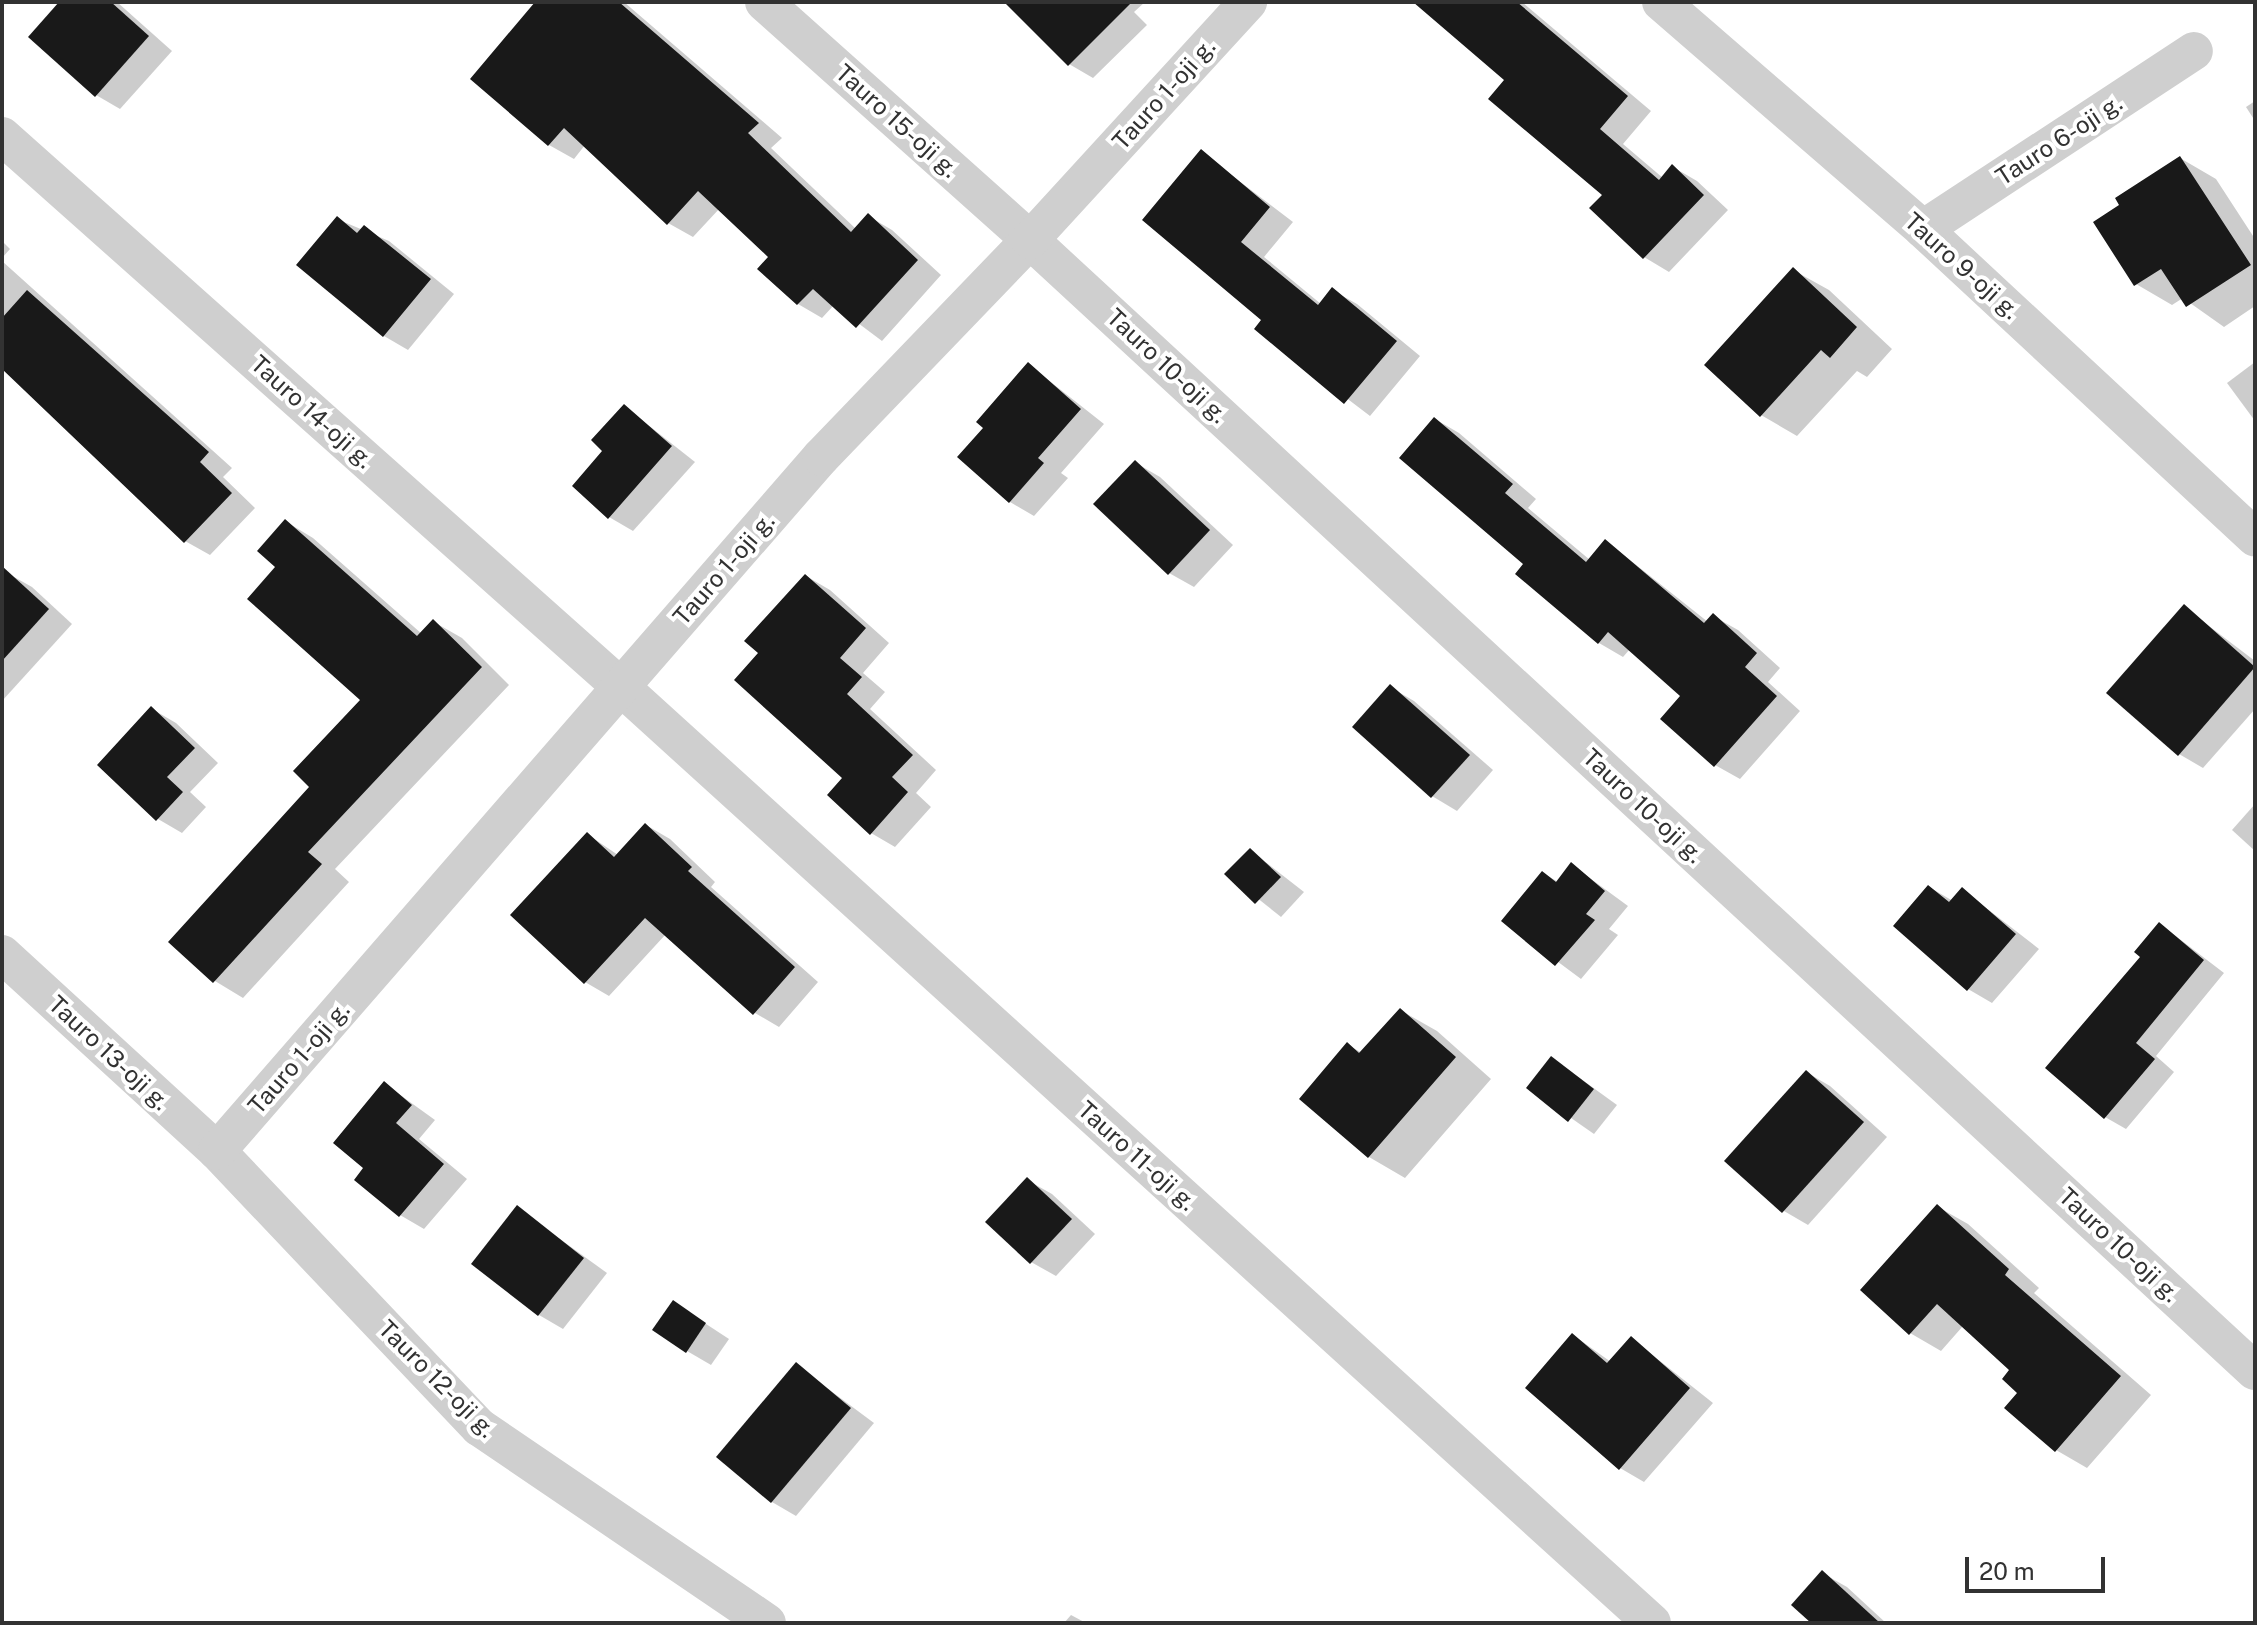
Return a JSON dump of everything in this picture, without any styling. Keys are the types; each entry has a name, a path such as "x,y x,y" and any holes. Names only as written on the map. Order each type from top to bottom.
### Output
{"street":[{"name":"Tauro 15-oji g.","path":"764,2 1030,240"},
{"name":"Tauro 1-oji g.","path":"217,1151 821,457 1030,240 1248,2"},
{"name":"Tauro 9-oji g.","path":"1661,2 1923,229 2255,537"},
{"name":"Tauro 6-oji g.","path":"1923,229 2194,51"},
{"name":"Tauro 14-oji g.","path":"2,136 622,688"},
{"name":"Tauro 10-oji g.","path":"1030,240 2255,1371"},
{"name":"Tauro 11-oji g.","path":"622,688 1652,1623"},
{"name":"Tauro 13-oji g.","path":"2,954 217,1151"},
{"name":"Tauro 12-oji g.","path":"217,1151 479,1427 767,1623"}],"building":[{"path":"59,2 111,2 149,36 95,97 28,37"},
{"path":"535,2 619,2 759,123 748,133 851,232 868,213 918,260 856,328 813,289 797,305 757,269 768,257 698,191 667,225 564,128 548,146 470,79"},
{"path":"1004,2 1132,2 1068,66"},
{"path":"1413,2 1517,2 1628,96 1600,129 1659,180 1672,164 1704,195 1643,259 1589,208 1602,195 1488,99 1504,80"},
{"path":"1201,149 1270,207 1241,242 1318,305 1332,287 1397,341 1344,404 1254,329 1261,320 1142,220"},
{"path":"2180,156 2251,265 2186,307 2161,269 2134,286 2093,222 2119,205 2115,198"},
{"path":"337,216 357,233 364,225 431,279 383,337 296,265"},
{"path":"1793,267 1857,327 1830,358 1821,350 1760,417 1704,365"},
{"path":"27,290 209,452 200,462 232,493 184,543 2,369 2,318"},
{"path":"1028,362 1081,409 1038,458 1044,463 1009,503 957,457 983,428 976,422"},
{"path":"624,404 672,446 608,519 572,486 602,451 591,440"},
{"path":"1434,417 1513,484 1505,493 1586,562 1605,539 1704,623 1713,613 1757,653 1745,667 1777,696 1714,767 1660,719 1680,696 1608,632 1598,644 1515,574 1523,564 1399,458"},
{"path":"1135,460 1210,530 1168,575 1093,504"},
{"path":"285,519 417,636 433,619 482,667 308,852 322,864 213,983 168,942 309,787 293,771 360,700 247,599 275,567 257,551"},
{"path":"2,566 49,609 2,661"},
{"path":"805,574 866,628 840,658 862,677 847,694 913,755 892,777 908,792 870,835 827,795 842,778 734,680 758,653 744,641"},
{"path":"2184,604 2255,667 2178,756 2106,693"},
{"path":"1390,684 1470,755 1431,798 1352,727"},
{"path":"151,706 195,748 167,777 183,792 156,821 97,765"},
{"path":"645,823 692,867 688,871 795,967 753,1015 645,918 584,984 510,915 587,832 614,857"},
{"path":"1250,848 1281,877 1255,904 1224,874"},
{"path":"1571,862 1605,891 1586,914 1595,920 1555,966 1501,921 1542,871 1556,882"},
{"path":"1928,885 1949,902 1962,887 2016,934 1967,991 1893,926"},
{"path":"2159,922 2204,960 2136,1043 2155,1059 2104,1119 2045,1068 2140,957 2134,952"},
{"path":"1400,1008 1456,1057 1368,1158 1299,1099 1347,1042 1359,1053"},
{"path":"1551,1056 1594,1089 1568,1122 1526,1088"},
{"path":"1806,1070 1864,1122 1782,1213 1724,1161"},
{"path":"384,1081 412,1105 396,1123 444,1164 399,1217 354,1180 363,1168 333,1143"},
{"path":"1027,1177 1072,1219 1030,1264 985,1222"},
{"path":"1937,1204 2009,1269 2005,1275 2121,1376 2055,1452 2004,1408 2017,1393 2002,1379 2009,1370 1937,1304 1909,1335 1860,1290"},
{"path":"517,1205 584,1258 538,1316 471,1264"},
{"path":"673,1300 706,1323 686,1353 652,1330"},
{"path":"1572,1333 1607,1363 1631,1336 1690,1388 1619,1470 1525,1388"},
{"path":"796,1362 851,1408 771,1503 716,1457"},
{"path":"1822,1570 1880,1623 1811,1623 1791,1605"}]}
